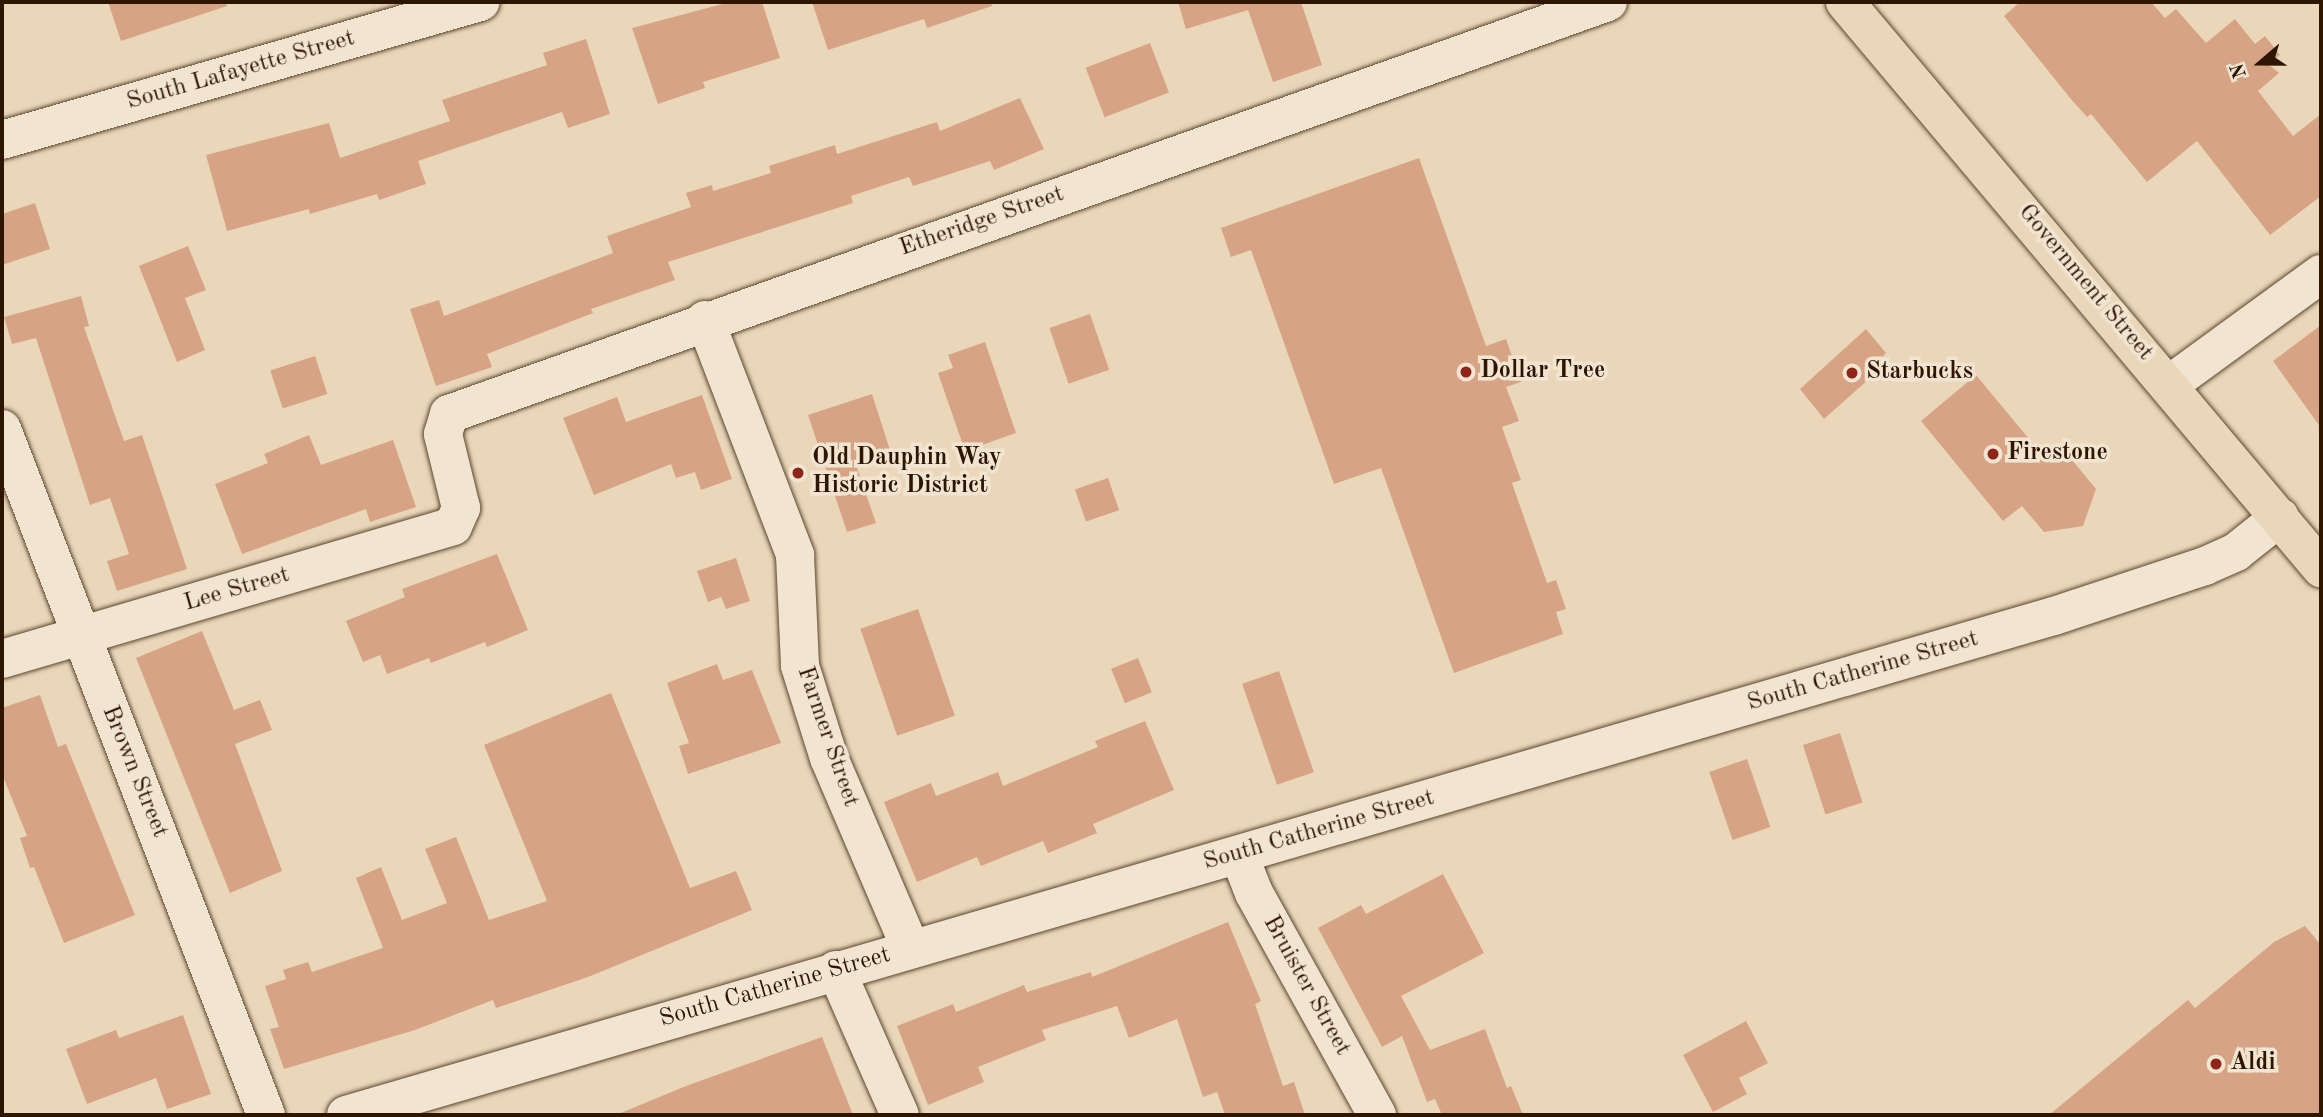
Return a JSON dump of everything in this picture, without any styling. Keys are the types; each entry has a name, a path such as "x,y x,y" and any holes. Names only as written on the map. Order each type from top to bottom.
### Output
{"main road":[{"name":"Government Street","path":"1845,2 2170,384 2321,568"}],"street":[{"name":"South Lafayette Street","path":"2,140 480,2"},
{"name":"Etheridge Street","path":"461,508 443,433 449,414 705,320 1608,2"},
{"path":"2170,384 2321,274"},
{"name":"Farmer Street","path":"705,320 795,555 800,666 829,758 911,949"},
{"name":"Brown Street","path":"2,429 266,1115"},
{"name":"Lee Street","path":"2,659 453,526 461,508"},
{"name":"South Catherine Street","path":"346,1115 2054,616 2205,566 2236,552 2280,517"},
{"name":"Bruister Street","path":"1238,855 1254,893 1377,1115"},
{"path":"836,970 900,1115"}],"building":[{"path":"108,2 226,2 227,6 121,41"},
{"path":"730,2 762,2 780,58 703,82 705,88 658,104 632,28"},
{"path":"812,2 991,2 992,6 927,28 924,19 828,50"},
{"path":"1178,2 1301,2 1322,65 1273,82 1248,10 1186,29"},
{"path":"2020,2 2151,2 2165,18 2176,9 2206,43 2235,19 2255,44 2265,36 2280,55 2268,64 2279,73 2258,91 2293,136 2321,114 2321,196 2270,235 2197,141 2147,182 2091,114 2087,117 2070,98 2004,16"},
{"path":"586,39 610,114 568,128 562,112 418,161 426,184 379,200 377,194 310,214 309,209 227,231 206,155 329,123 340,158 450,121 442,100 547,65 543,53"},
{"path":"1150,43 1169,92 1105,117 1086,68"},
{"path":"1020,98 1044,149 994,170 990,161 913,186 909,177 851,196 853,203 668,262 675,280 591,309 593,313 487,354 492,367 436,386 410,309 439,300 444,316 613,253 607,236 691,207 686,193 712,185 713,191 771,173 769,166 835,145 837,154 937,122 940,131"},
{"path":"1419,158 1486,346 1506,339 1521,382 1506,387 1519,421 1502,427 1521,480 1512,483 1547,583 1556,580 1566,609 1556,612 1563,634 1454,673 1381,468 1334,484 1251,250 1231,257 1221,228"},
{"path":"35,203 50,249 2,265 2,214"},
{"path":"188,246 206,290 185,298 205,350 177,362 139,266"},
{"path":"81,296 89,326 84,327 124,441 142,435 187,569 117,591 107,561 129,554 110,498 90,505 36,338 12,344 4,317"},
{"path":"1090,314 1109,370 1069,384 1049,328"},
{"path":"2321,325 2321,428 2273,361"},
{"name":"Starbucks","path":"1866,329 1886,353 1882,357 1887,363 1824,419 1800,389"},
{"path":"985,342 1016,433 965,451 938,373 953,368 948,355"},
{"path":"315,356 327,394 283,409 270,371"},
{"path":"1976,375 2048,462 2072,460 2096,489 2083,526 2044,532 2022,506 2003,521 1921,421"},
{"path":"872,394 890,450 855,462 876,523 847,532 808,415"},
{"path":"702,395 732,479 701,490 695,472 676,478 671,464 594,495 563,418 617,397 626,422"},
{"path":"309,435 321,465 393,440 416,507 370,522 366,509 242,554 215,484 268,463 264,454"},
{"path":"1108,478 1119,510 1086,522 1075,489"},
{"path":"497,554 528,630 487,647 485,642 431,663 429,658 387,674 380,655 363,662 346,621 405,597 402,589"},
{"path":"736,558 750,601 726,609 721,597 708,602 697,571"},
{"path":"918,609 955,716 897,736 860,629"},
{"path":"202,631 234,710 260,700 272,730 235,744 282,871 230,893 136,658"},
{"path":"1138,658 1152,692 1125,703 1111,669"},
{"path":"717,664 723,680 752,670 781,743 688,774 679,746 689,743 667,683"},
{"path":"1279,671 1314,772 1277,785 1242,684"},
{"path":"611,693 690,888 736,871 752,910 588,977 496,1008 493,1000 415,1030 284,1069 270,1029 279,1027 265,986 286,979 283,970 308,962 312,972 383,948 356,878 381,867 402,920 447,903 425,849 456,837 489,920 547,901 484,745"},
{"path":"40,695 58,747 66,744 135,915 64,943 34,867 30,868 20,838 27,836 2,774 2,708"},
{"path":"1145,721 1174,790 1093,824 1097,833 1048,853 1043,841 981,866 977,857 917,882 884,802 931,783 936,796 998,772 1003,786 1098,747 1095,741"},
{"path":"1840,733 1863,802 1825,814 1803,745"},
{"path":"1747,759 1770,827 1733,840 1709,772"},
{"path":"1443,874 1484,953 1401,996 1430,1050 1485,1029 1507,1088 1511,1086 1523,1115 1442,1115 1435,1099 1427,1102 1402,1036 1382,1047 1318,928 1361,905 1366,914"},
{"path":"1228,922 1261,1001 1255,1004 1283,1086 1294,1082 1305,1115 1225,1115 1217,1092 1203,1097 1177,1019 1129,1038 1117,1006 1042,1030 1046,1040 978,1067 984,1082 928,1105 897,1026 953,1004 956,1012 1024,985 1027,992 1091,972 1092,977"},
{"name":"Aldi","path":"2305,926 2321,945 2321,1115 2049,1115 2188,1000 2195,1008 2274,942"},
{"path":"183,1015 211,1094 167,1109 156,1078 87,1104 66,1049 116,1030 119,1038"},
{"path":"1746,1021 1768,1063 1739,1078 1747,1094 1713,1112 1683,1055"},
{"path":"822,1037 853,1115 616,1115 686,1086"}],"place":[{"name":"Dollar Tree","path":"1466,372"},
{"name":"Starbucks","path":"1852,373"},
{"name":"Firestone","path":"1993,454"},
{"name":"Old Dauphin Way Historic District","path":"798,473"},
{"name":"Aldi","path":"2216,1064"}]}
